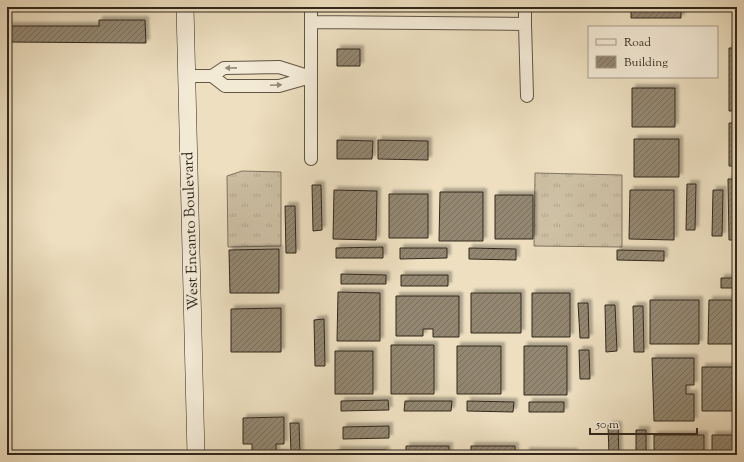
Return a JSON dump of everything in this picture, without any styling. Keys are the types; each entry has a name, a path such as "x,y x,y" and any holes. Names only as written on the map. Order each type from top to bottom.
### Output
{"street":[{"name":"West Encanto Boulevard","path":"184,7 196,455"},
{"path":"310,159 311,7"},
{"path":"525,7 526,96"},
{"path":"311,22 525,24"},
{"path":"186,76 212,76 224,68 279,68 311,77"},
{"path":"251,68 251,86"},
{"path":"212,76 225,86 279,86 311,77"}],"green space":[{"path":"242,171 281,172 281,246 228,247 227,176"},
{"path":"535,173 622,175 622,247 534,246"}],"building":[{"path":"7,7 74,7 74,8"},
{"path":"631,7 681,7 681,18 631,18"},
{"path":"99,20 145,20 146,43 7,42 7,26 99,26"},
{"path":"729,48 737,48 737,111 729,111"},
{"path":"337,49 360,49 360,66 337,66"},
{"path":"632,88 675,88 675,127 632,127"},
{"path":"729,123 737,123 737,166 729,166"},
{"path":"634,139 679,139 679,177 634,177"},
{"path":"337,140 373,141 372,159 337,159"},
{"path":"378,140 428,141 428,160 378,159"},
{"path":"728,179 737,179 737,240 729,240"},
{"path":"687,184 696,184 695,230 686,230"},
{"path":"312,185 321,185 322,230 313,231"},
{"path":"334,190 377,191 376,240 333,239"},
{"path":"630,190 674,190 674,240 629,239"},
{"path":"713,190 723,190 722,236 712,236"},
{"path":"440,192 483,192 483,241 439,241"},
{"path":"389,194 428,194 428,238 389,238"},
{"path":"495,195 533,195 533,239 495,239"},
{"path":"285,206 295,206 296,253 286,253"},
{"path":"383,247 383,258 336,258 336,248"},
{"path":"400,248 447,248 447,258 400,259"},
{"path":"469,248 516,249 516,260 469,259"},
{"path":"279,249 279,293 230,293 229,250"},
{"path":"617,250 664,251 664,261 617,260"},
{"path":"341,274 386,275 386,284 341,284"},
{"path":"401,275 448,275 448,286 401,286"},
{"path":"721,278 737,278 737,288 721,288"},
{"path":"338,292 380,293 380,341 337,341"},
{"path":"471,293 521,293 521,333 471,333"},
{"path":"532,293 570,293 570,337 532,337"},
{"path":"396,296 459,296 459,337 433,337 433,329 423,329 423,336 396,336"},
{"path":"650,300 699,300 699,344 650,344"},
{"path":"709,300 737,300 737,344 708,344"},
{"path":"578,303 588,303 589,338 580,338"},
{"path":"605,305 615,305 617,351 606,352"},
{"path":"633,306 643,306 644,352 634,352"},
{"path":"281,308 281,352 231,352 231,309"},
{"path":"324,319 325,366 315,366 314,320"},
{"path":"391,345 434,345 434,394 391,394"},
{"path":"457,346 501,346 501,394 457,394"},
{"path":"524,346 567,346 567,395 524,395"},
{"path":"579,350 589,350 590,379 580,379"},
{"path":"335,351 373,351 373,394 335,394"},
{"path":"652,358 694,358 694,385 686,385 686,394 694,394 694,421 654,421"},
{"path":"702,367 737,367 737,411 702,411"},
{"path":"388,400 389,410 341,411 341,401"},
{"path":"405,401 452,401 451,411 404,411"},
{"path":"467,401 514,402 513,412 467,411"},
{"path":"529,402 564,402 564,412 529,412"},
{"path":"284,417 284,444 276,444 276,453 285,453 285,455 244,455 252,454 252,444 243,444 243,418"},
{"path":"290,423 299,423 300,455 291,455"},
{"path":"608,425 618,425 619,455 609,455"},
{"path":"389,426 389,438 343,439 343,427"},
{"path":"636,430 646,430 646,455 636,455"},
{"path":"654,435 704,435 704,455 654,455"},
{"path":"712,435 737,435 737,455 712,455"},
{"path":"406,446 449,446 449,455 406,455"},
{"path":"471,446 515,446 515,455 471,455"},
{"path":"337,450 386,450 386,455 337,455"},
{"path":"526,451 574,452 574,455 526,455"}]}
